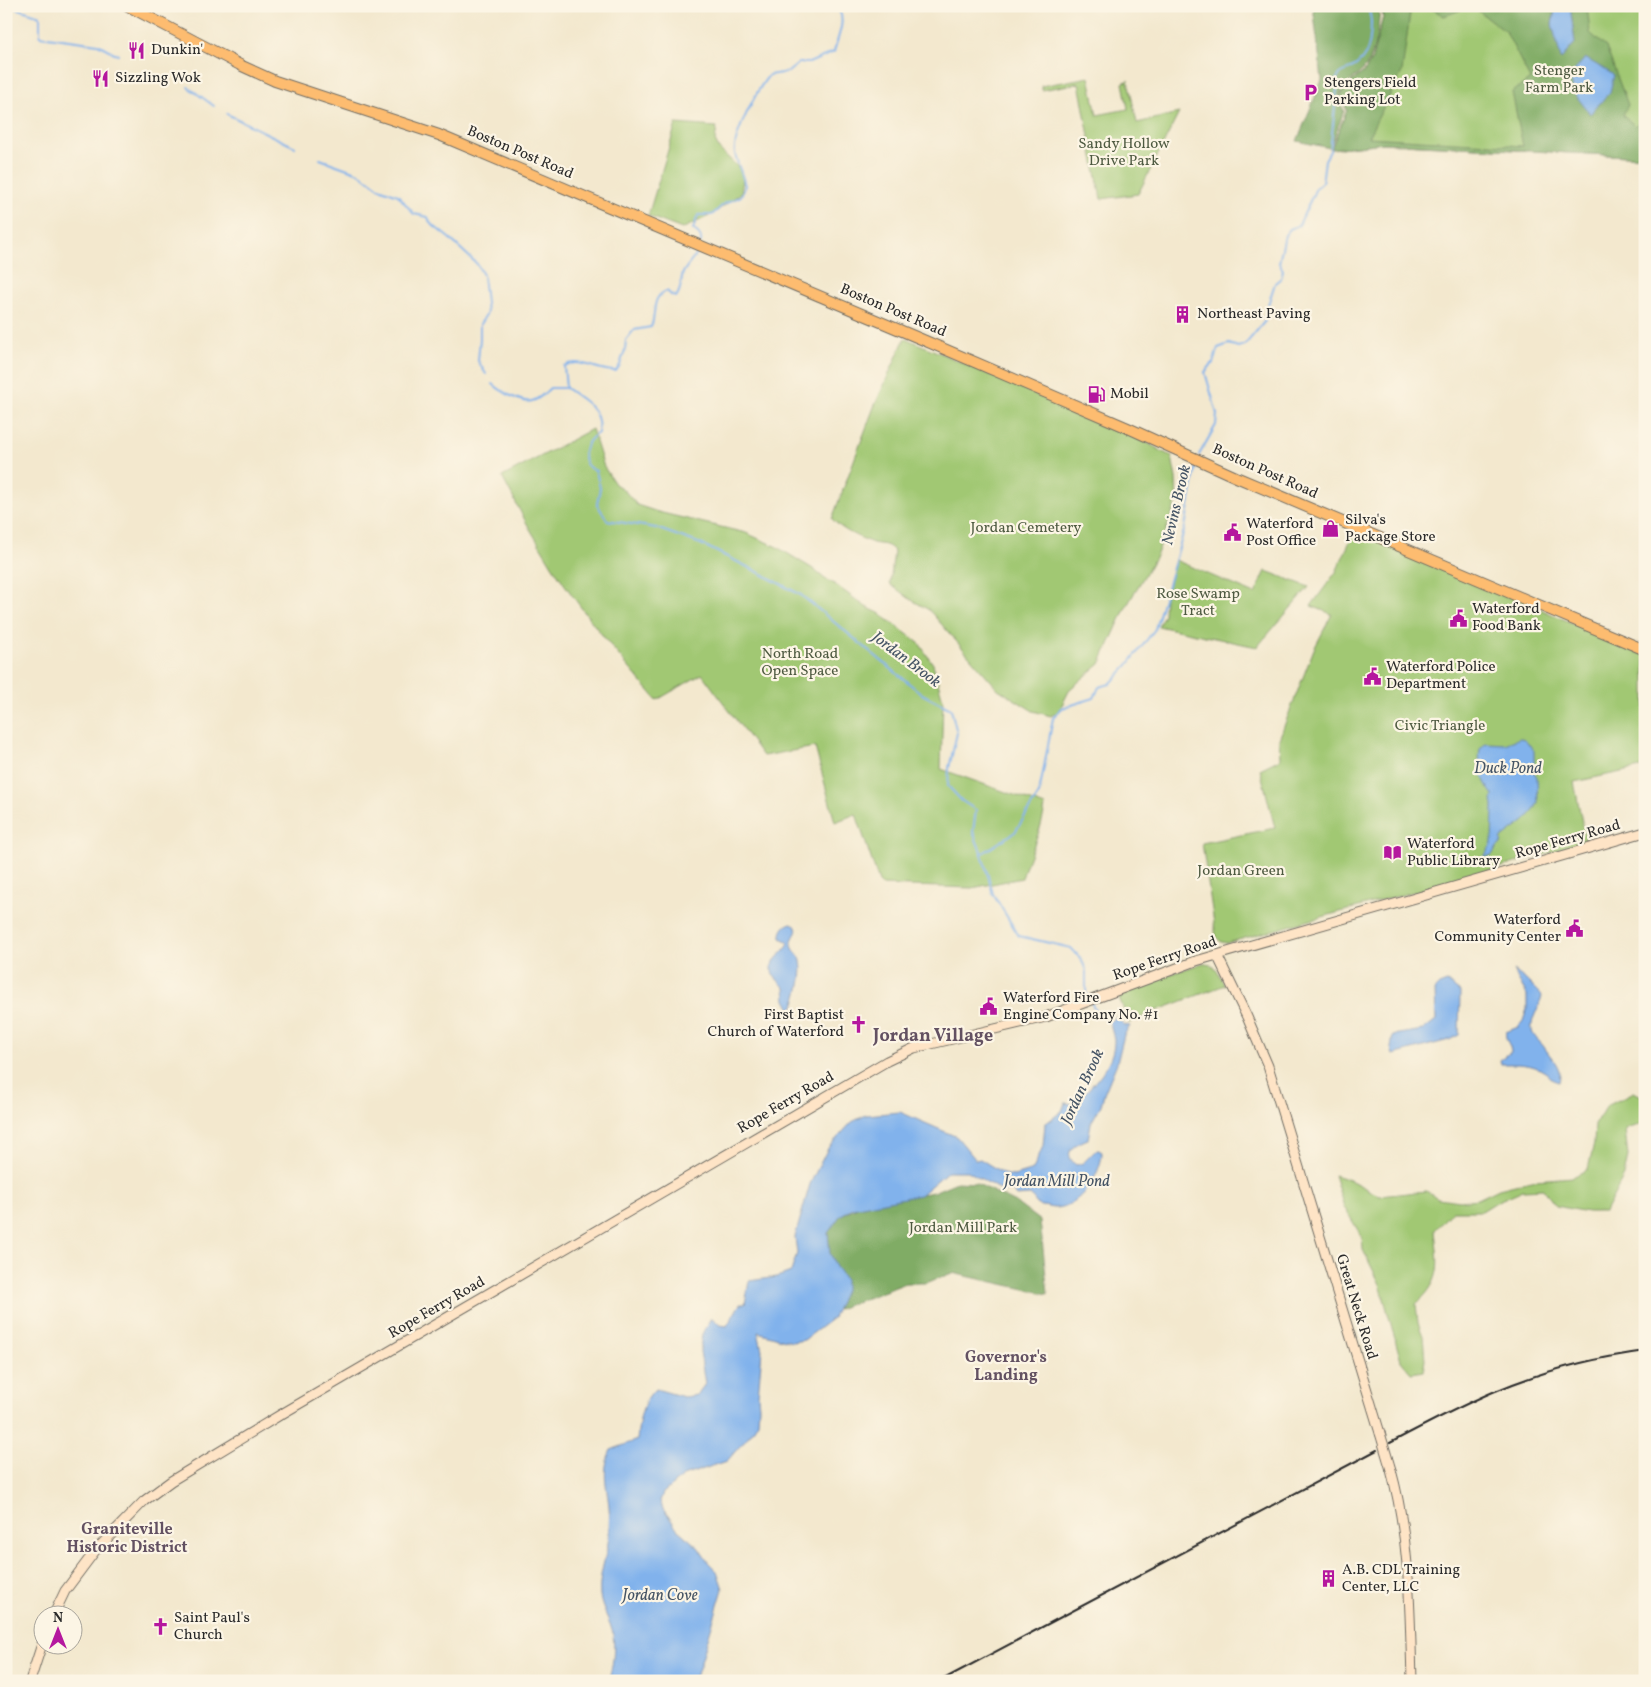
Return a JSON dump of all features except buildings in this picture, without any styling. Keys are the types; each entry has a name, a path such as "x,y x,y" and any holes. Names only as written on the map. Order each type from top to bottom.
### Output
{"main road":[{"name":"Boston Post Road","path":"128,6 242,66 275,81 439,135 939,346 1205,463 1645,650"},
{"name":"Rope Ferry Road","path":"59,1604 65,1592 95,1551 144,1501 171,1481 280,1415 887,1060 914,1048 1046,1017 1178,967 1217,955 1645,832"},
{"name":"Great Neck Road","path":"1217,955 1268,1066 1391,1470 1403,1520 1407,1553 1412,1681"},
{"path":"30,1681 39,1654"}],"green space":[{"path":"1313,6 1379,6 1378,30 1370,58 1363,70 1346,85 1338,99 1344,111 1330,148 1297,141 1322,80"},
{"name":"Stenger Farm Park","path":"1381,6 1645,6 1645,157 1384,143 1331,149 1347,110 1340,98 1345,87 1365,71 1372,59 1383,17"},
{"path":"1381,6 1411,6 1402,72 1368,137 1523,146 1512,92 1530,79 1506,32 1472,6 1481,6 1483,9 1489,6 1556,6 1552,24 1575,43 1570,6 1587,6 1590,33 1606,47 1628,105 1623,115 1635,126 1645,117 1645,157 1384,143 1331,149 1347,110 1340,98 1345,87 1365,71 1372,59 1383,17"},
{"path":"1427,6 1472,6 1444,16"},
{"name":"Sandy Hollow Drive Park","path":"1089,77 1097,115 1128,109 1123,83 1128,80 1137,123 1179,113 1138,194 1101,199 1079,83 1042,90 1041,86"},
{"path":"676,124 717,127 715,141 719,149 740,169 743,179 741,193 713,214 682,229 648,216"},
{"name":"Jordan Cemetery","path":"905,338 1144,441 1172,457 1176,478 1177,501 1157,554 1125,609 1100,664 1070,689 1059,711 1051,716 1033,711 998,689 929,610 890,584 894,551 892,548 856,536 832,519 874,407"},
{"name":"North Road Open Space","path":"592,429 604,467 615,484 623,489 637,505 658,512 746,533 777,547 813,569 866,607 879,613 919,643 933,664 943,700 941,769 1045,806 1038,833 1022,878 972,888 880,885 856,814 835,822 815,747 763,756 702,674 657,700 609,644 565,586 529,527 502,477"},
{"name":"Civic Triangle","path":"1356,528 1645,655 1645,767 1574,782 1586,842 1464,878 1227,943 1221,942 1216,937 1202,843 1275,828 1260,769 1280,759 1279,739 1314,649 1332,614 1311,606 1336,572"},
{"name":"Rose Swamp Tract","path":"1175,560 1255,594 1266,571 1309,587 1257,647 1158,626 1164,615 1165,597"},
{"path":"1203,963 1214,966 1225,985 1129,1023 1118,995 1150,981"},
{"path":"1634,1092 1645,1098 1645,1122 1625,1130 1628,1156 1624,1176 1605,1212 1587,1212 1556,1206 1543,1189 1523,1190 1498,1201 1482,1211 1452,1211 1435,1230 1438,1261 1435,1278 1431,1287 1416,1304 1418,1323 1423,1336 1425,1360 1423,1371 1411,1373 1401,1361 1380,1284 1363,1250 1362,1237 1344,1207 1334,1175 1350,1180 1380,1196 1426,1191 1438,1198 1460,1201 1478,1199 1499,1189 1535,1180 1573,1177 1588,1169 1594,1143 1595,1124 1607,1106"},
{"name":"Jordan Mill Park","path":"957,1182 976,1183 1016,1203 1040,1221 1048,1294 952,1273 926,1283 906,1283 833,1311 828,1256 828,1230 835,1218 861,1205 933,1192"}],"water":[{"path":"1556,6 1570,6 1575,43 1561,59 1552,24"},
{"path":"1585,58 1614,75 1610,92 1590,114 1574,93 1570,76"},
{"name":"Duck Pond","path":"1520,738 1525,739 1534,751 1534,772 1537,777 1538,802 1525,821 1502,838 1501,844 1492,855 1484,857 1492,843 1493,795 1486,785 1482,774 1479,762 1480,749 1486,743 1505,744"},
{"path":"792,923 797,931 792,941 792,946 800,959 802,972 797,997 791,1009 786,1000 785,988 773,975 771,967 788,946 788,942 781,938 781,933 785,926"},
{"path":"1513,970 1542,996 1532,1022 1532,1031 1556,1063 1560,1077 1559,1082 1535,1067 1501,1064 1500,1060 1511,1052 1506,1032 1518,1027 1523,1021 1527,1009 1527,995"},
{"path":"1447,982 1460,992 1459,1035 1449,1040 1393,1055 1391,1048 1393,1035 1423,1030 1436,1020 1435,989"},
{"name":"Jordan Cove","path":"1115,1018 1118,1018 1124,1025 1130,1026 1124,1035 1117,1063 1101,1105 1091,1123 1088,1139 1079,1143 1070,1152 1070,1156 1076,1165 1083,1163 1097,1149 1102,1152 1101,1162 1092,1182 1077,1199 1058,1208 1040,1206 1030,1195 1015,1196 1014,1191 1002,1191 968,1171 948,1171 920,1195 852,1208 840,1216 828,1233 830,1253 836,1267 845,1279 845,1290 833,1318 804,1340 792,1342 758,1332 762,1350 758,1422 752,1432 727,1461 683,1476 663,1493 660,1501 663,1509 679,1531 698,1547 717,1571 723,1589 695,1681 608,1681 614,1652 614,1640 602,1605 600,1587 609,1534 609,1510 605,1471 611,1450 637,1440 644,1405 656,1389 684,1397 697,1395 705,1384 700,1351 702,1334 712,1318 720,1325 727,1326 740,1304 745,1304 749,1281 777,1277 791,1272 797,1253 795,1237 810,1184 828,1148 852,1122 866,1115 900,1112 957,1137 976,1160 980,1159 1006,1175 1014,1176 1033,1170 1043,1146 1045,1124 1062,1111 1065,1103 1073,1104 1076,1102 1107,1066 1111,1057 1114,1039 1110,1023"}],"waterway":[{"path":"10,6 40,16 40,36 98,44 118,55"},
{"name":"Jordan Brook","path":"701,242 700,236 693,229 698,215 712,215 724,204 741,196 745,186 736,157 735,146 747,113 759,90 769,75 788,72 799,63 809,63 834,52 842,22 839,11 835,6"},
{"name":"Nevins Brook","path":"1199,455 1216,425 1217,414 1205,372 1213,363 1218,348 1229,344 1238,347 1245,345 1265,321 1275,283 1281,278 1283,270 1279,263 1285,235 1290,229 1299,225 1316,188 1322,183 1325,160 1330,151 1337,89 1336,80 1341,73 1357,65 1366,54 1371,31 1370,6"},
{"path":"188,87 214,106"},
{"path":"227,114 295,147"},
{"path":"320,159 359,173 379,188 398,195 414,214 428,217 430,223 477,264 483,275 487,313 480,324 478,361 486,374"},
{"name":"Jordan Brook","path":"700,249 683,273 680,289 676,297 667,291 658,297 651,327 634,330 626,340 625,350 616,371 577,363 564,366 566,388 585,401 597,417 598,433 589,441 584,452 586,463 596,471 600,488 597,504 607,520 656,528 701,544 801,595 922,694 951,709 957,733 949,768 948,786 962,801 976,810 973,832 982,854 993,894 1019,936 1071,948 1082,960 1086,971 1086,993 1089,998"},
{"path":"493,384 509,395 526,401 535,400 550,388 565,388"},
{"name":"Nevins Brook","path":"983,853 1015,832 1039,794 1053,718 1062,708 1094,698 1099,687 1110,684 1128,665 1155,629 1185,527 1197,462"},
{"name":"Jordan Brook","path":"1091,1002 1100,1015 1112,1023"}],"railway":[{"path":"1390,1443 1467,1404 1530,1378 1606,1357 1645,1351"},
{"path":"940,1681 1377,1450"}],"place":[{"name":"Dunkin'","path":"137,50"},
{"name":"Sizzling Wok","path":"101,78"},
{"name":"Stengers Field Parking Lot","path":"1310,92"},
{"name":"Northeast Paving","path":"1183,314"},
{"name":"Mobil","path":"1096,394"},
{"name":"Silva's Package Store","path":"1331,529"},
{"name":"Waterford Post Office","path":"1232,533"},
{"name":"Waterford Food Bank","path":"1458,618"},
{"name":"Waterford Police Department","path":"1372,676"},
{"name":"Waterford Public Library","path":"1393,853"},
{"name":"Waterford Community Center","path":"1575,929"},
{"name":"Waterford Fire Engine Company No. #1","path":"989,1007"},
{"name":"First Baptist Church of Waterford","path":"858,1024"},
{"name":"A.B. CDL Training Center, LLC","path":"1328,1579"},
{"name":"Saint Paul's Church","path":"160,1627"}],"district":[{"name":"Jordan Village","path":"933,1036"},
{"name":"Governor's Landing","path":"1006,1367"},
{"name":"Graniteville Historic District","path":"127,1539"}],"park label":[{"name":"Jordan Green","path":"1241,871"}],"water label":[{"name":"Jordan Mill Pond","path":"1057,1182"}]}
